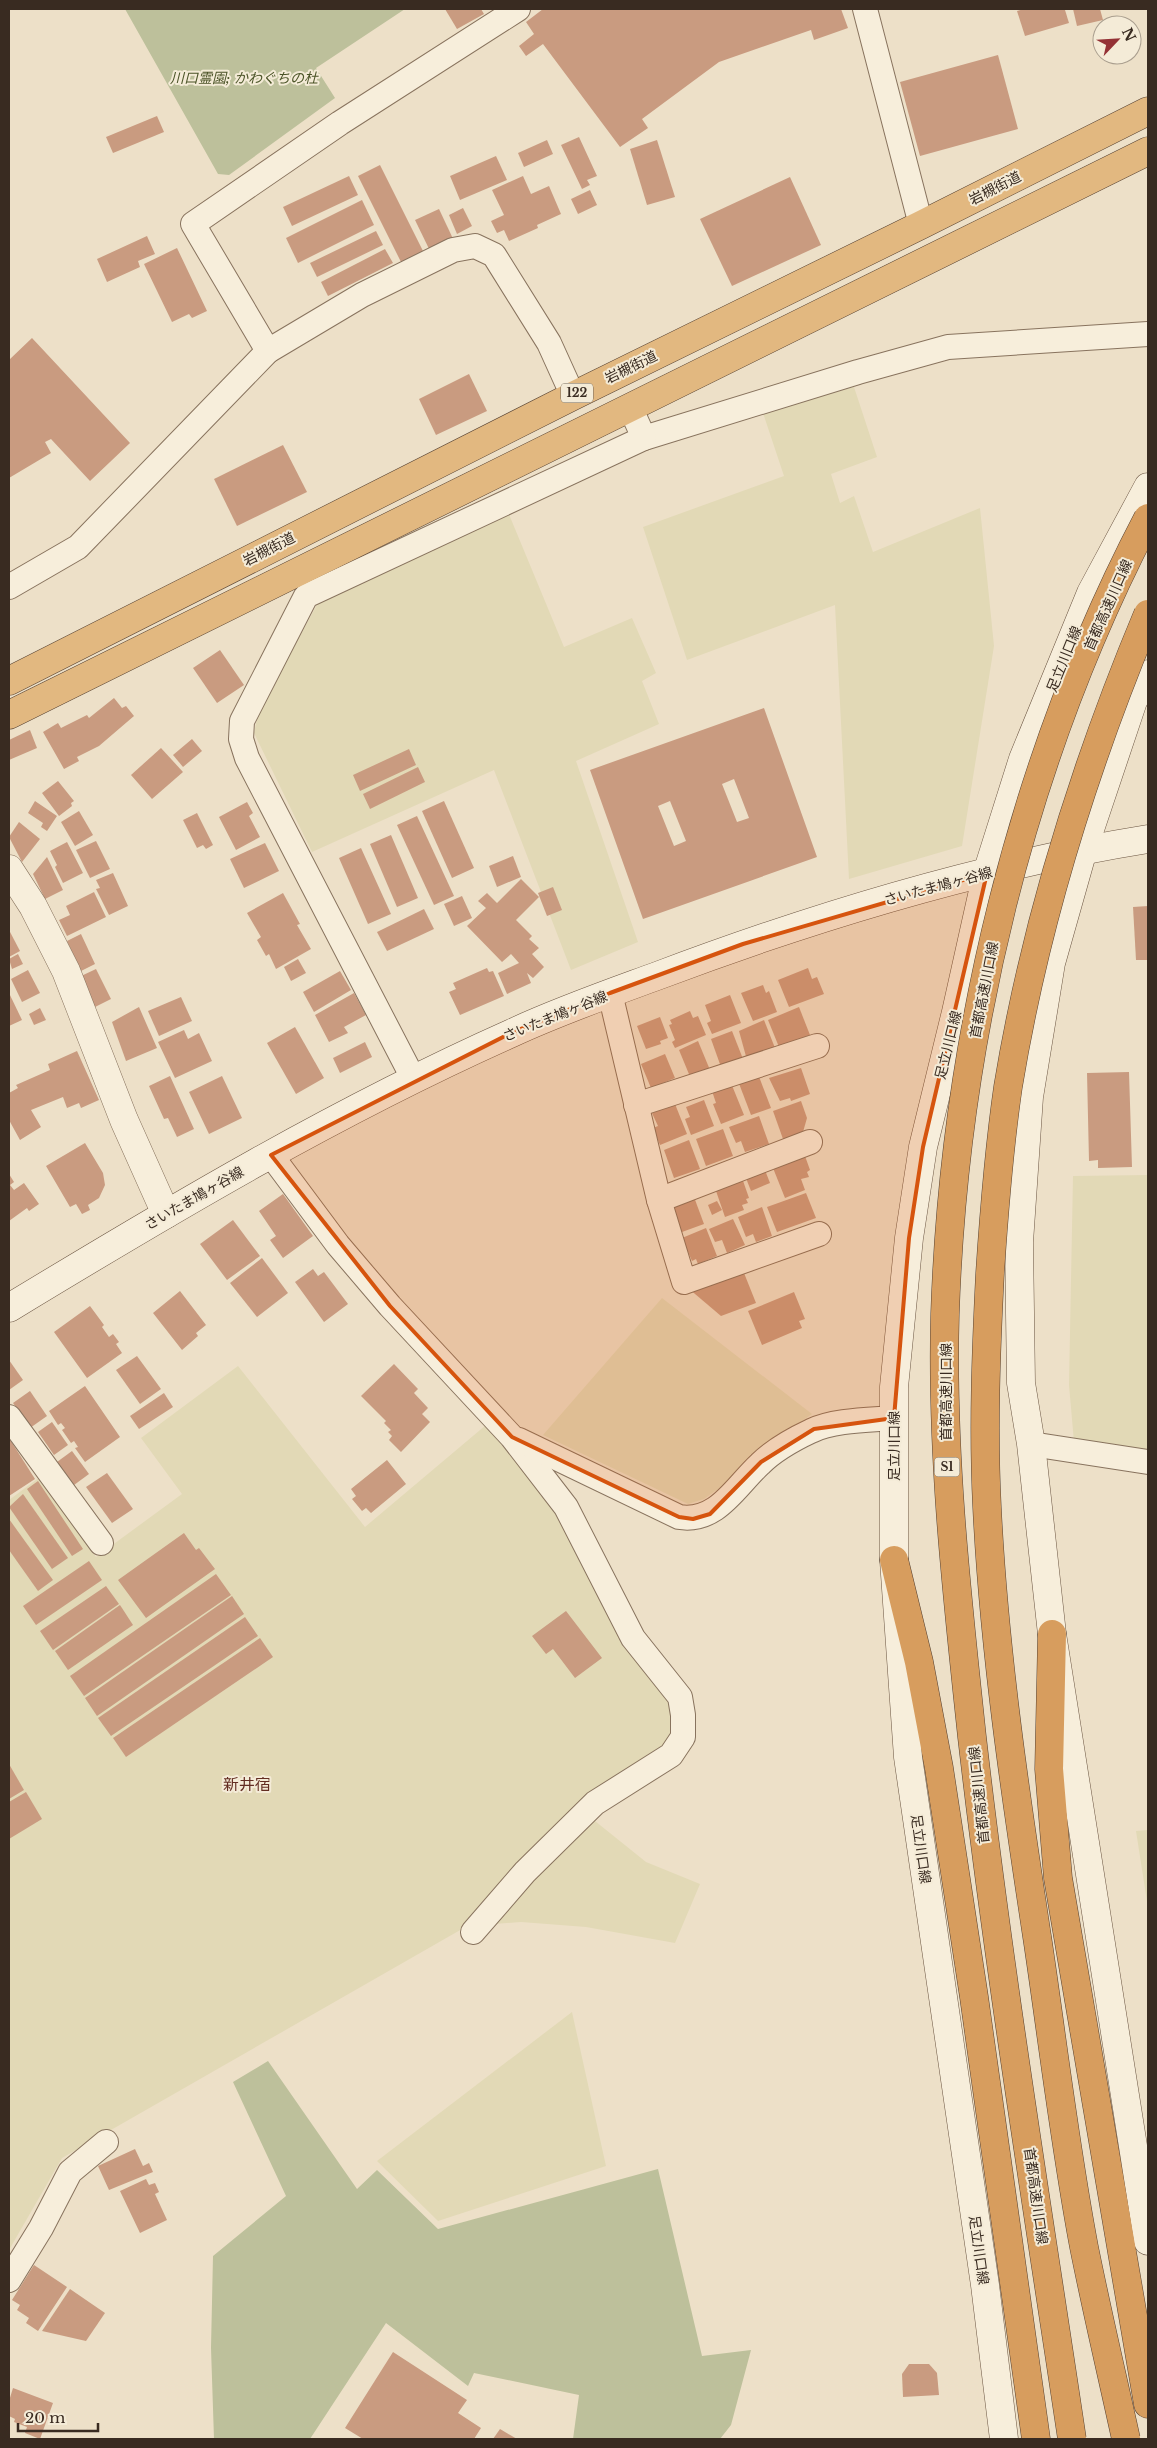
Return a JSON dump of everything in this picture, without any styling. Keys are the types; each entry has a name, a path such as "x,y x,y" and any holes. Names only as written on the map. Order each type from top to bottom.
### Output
{"highway":[{"name":"岩槻街道","path":"9,681 573,396 921,226 1148,111"},
{"name":"122","path":"9,715 300,585 630,407 1148,151"},
{"name":"首都高速川口線","path":"1072,2439 988,1873 961,1640 946,1454 945,1314 952,1217 963,1114 979,1012 1000,911 1022,831 1087,650 1148,518"},
{"path":"1126,2439 1084,2246 1027,1872 997,1632 987,1506 985,1383 994,1219 1008,1089 1031,971 1052,882 1100,731 1148,614"},
{"path":"1100,731 1148,642"},
{"path":"894,1560 919,1662 939,1768 1036,2439"},
{"path":"1052,1634 1049,1769 1058,1878 1148,2404"}],"main road":[{"name":"足立川口線","path":"1004,2439 983,2276 908,1758 894,1560 894,1387 908,1248 923,1147 956,1012 986,873 1023,759 1091,593 1148,487"},
{"path":"1148,674 1133,701 1083,850 1051,963 1029,1097 1019,1242 1021,1383 1031,1444 1052,1634 1148,2241"},
{"name":"さいたま鳩ヶ谷線","path":"9,1308 166,1214 349,1112 513,1032 610,993 743,944 875,902 1083,850 1148,839"},
{"path":"9,869 46,929 66,971 124,1120 166,1214"}],"street":[{"path":"268,351 193,224 340,123 518,9"},
{"path":"865,9 921,226"},
{"path":"9,587 78,547 268,351 362,296 453,250 475,246 494,255 549,343 573,396"},
{"path":"414,1080 248,758 240,739 242,721 300,585 644,438 858,372 948,347 1148,334"},
{"path":"630,407 644,438"},
{"path":"610,993 659,1200 684,1282 819,1234"},
{"path":"636,1105 817,1046"},
{"path":"659,1200 810,1142"},
{"path":"271,1155 338,1245 390,1306 512,1437 566,1507 633,1638 680,1697 684,1715 683,1737 671,1755 595,1803 525,1872 473,1932"},
{"path":"9,1417 101,1543"},
{"path":"512,1437 679,1517 693,1519 710,1514 761,1462 814,1429 849,1422 894,1418"},
{"path":"1031,1444 1148,1462"},
{"path":"9,2280 41,2228 70,2172 106,2142"}],"highlighted area":[{"path":"987,873 923,1147 909,1238 894,1418 814,1429 761,1462 710,1514 693,1519 679,1517 512,1437 390,1306 271,1155 513,1032 610,993 743,944"}],"shaded area":[{"path":"854,387 877,457 831,474 840,503 854,496 873,552 980,508 994,646 962,846 849,879 835,605 687,660 643,527 784,476 763,413"},
{"path":"508,512 564,647 632,618 656,673 642,681 659,724 576,761 638,942 571,970 494,770 312,852 254,733 259,710 318,603"},
{"path":"1148,1141 1148,1452 1074,1442 1069,1385 1073,1176 1147,1175"},
{"path":"662,1298 812,1414 771,1443 728,1482 704,1499 688,1504 543,1435"},
{"path":"238,1366 365,1527 486,1425 563,1513 673,1702 676,1731 658,1759 469,1925 62,2158 9,2250 9,1500 40,1477 96,1557 182,1494 141,1438"},
{"path":"590,1817 646,1862 700,1884 675,1943 586,1927 521,1922 494,1924"},
{"path":"1148,1830 1148,1908 1136,1831"},
{"path":"572,2012 606,2166 438,2221 377,2161"}],"green space":[{"name":"川口霊園; かわぐちの杜","path":"125,9 405,9 316,68 335,98 229,175 218,174"},
{"path":"268,2061 357,2189 377,2170 438,2229 658,2169 702,2356 751,2350 731,2425 720,2439 573,2439 579,2395 474,2373 468,2386 386,2323 310,2439 214,2439 211,2348 213,2256 286,2196 233,2082"}],"building":[{"path":"445,9 481,9 484,14 457,29"},
{"path":"543,9 841,9 848,28 814,40 811,30 719,62 642,119 648,128 620,147 543,44 526,56 519,46 534,34 526,22"},
{"path":"1024,9 1062,9 1065,10 1069,23 1025,36 1017,11"},
{"path":"1073,9 1100,9 1102,15 1092,15 1092,23 1077,26"},
{"path":"998,55 1018,129 920,156 900,82"},
{"path":"157,116 164,132 113,153 106,137"},
{"path":"579,137 597,176 587,180 590,185 582,189 561,145"},
{"path":"547,140 553,154 524,167 518,153"},
{"path":"657,140 675,197 647,205 630,149"},
{"path":"496,156 507,180 460,200 450,176"},
{"path":"380,165 423,251 401,262 358,176"},
{"path":"349,176 358,195 292,226 283,207"},
{"path":"523,176 531,194 549,186 561,214 537,225 538,228 509,241 504,230 497,233 491,221 504,215 492,190"},
{"path":"790,177 821,245 732,286 700,219"},
{"path":"590,190 597,205 578,214 571,199"},
{"path":"362,200 374,225 298,263 286,238"},
{"path":"463,208 472,226 457,234 449,215"},
{"path":"439,209 455,243 432,255 415,220"},
{"path":"376,231 383,245 317,277 310,263"},
{"path":"147,236 155,254 138,261 140,267 107,282 97,259"},
{"path":"177,248 207,311 192,318 189,314 172,322 144,264"},
{"path":"385,249 393,263 328,296 321,282"},
{"path":"32,338 130,443 90,481 51,439 45,442 51,453 9,478 9,360"},
{"path":"469,374 487,411 436,435 419,399"},
{"path":"283,445 307,492 237,526 214,479"},
{"path":"220,650 244,685 217,703 193,668"},
{"path":"114,698 122,708 126,706 134,716 99,746 77,757 79,761 64,769 43,732 58,723 61,728 87,715 89,718"},
{"path":"764,708 817,857 643,919 590,770","holes":["734,779 749,818 737,822 722,784","670,801 686,841 674,846 658,806"]},
{"path":"30,730 37,748 9,760 9,740"},
{"path":"192,739 202,751 183,767 173,755"},
{"path":"161,748 183,772 152,799 131,775"},
{"path":"409,749 416,765 360,791 353,775"},
{"path":"418,767 425,782 370,809 363,794"},
{"path":"58,781 74,801 71,803 72,806 59,816 42,793"},
{"path":"35,801 57,816 47,831 41,827 43,823 28,813"},
{"path":"444,801 474,868 452,878 422,811"},
{"path":"247,802 253,813 249,816 260,837 236,850 219,817"},
{"path":"79,811 93,835 75,846 61,822"},
{"path":"197,813 213,845 206,849 203,845 197,848 183,820"},
{"path":"417,816 454,896 434,905 397,825"},
{"path":"19,822 40,839 22,862 9,837"},
{"path":"391,835 418,898 397,907 370,844"},
{"path":"96,841 110,869 90,878 76,850"},
{"path":"67,842 83,873 63,883 50,851"},
{"path":"265,843 279,871 244,888 230,859"},
{"path":"361,848 391,914 368,924 339,858"},
{"path":"513,856 521,877 497,887 489,866"},
{"path":"47,857 63,890 45,899 33,874"},
{"path":"113,873 128,906 109,915 96,889 100,888 96,880"},
{"path":"521,879 539,897 516,920 532,936 529,939 539,948 532,954 544,967 533,978 527,973 531,983 507,994 498,973 519,963 511,954 502,962 467,926 486,908 478,901 487,893 497,903"},
{"path":"553,887 562,910 547,916 538,893"},
{"path":"94,892 106,917 67,936 59,920 70,915 66,906"},
{"path":"283,893 300,924 297,925 311,949 276,969 269,954 266,956 257,940 261,937 247,913"},
{"path":"462,896 472,918 454,926 444,904"},
{"path":"1148,906 1148,960 1136,960 1133,907"},
{"path":"424,909 434,929 387,951 377,932"},
{"path":"9,930 20,951 9,957"},
{"path":"81,934 95,964 81,971 67,941"},
{"path":"18,954 23,964 12,969 9,959"},
{"path":"298,959 306,973 291,981 284,967"},
{"path":"487,968 489,972 493,971 504,996 460,1015 449,992 456,989 453,983"},
{"path":"808,968 812,979 817,977 824,994 789,1007 778,980"},
{"path":"96,969 111,999 93,1008 79,977"},
{"path":"28,970 40,993 22,1002 11,979"},
{"path":"340,971 351,990 314,1012 303,992"},
{"path":"763,985 766,993 769,991 777,1012 753,1021 741,993"},
{"path":"9,993 22,1020 9,1026"},
{"path":"354,993 366,1015 344,1027 348,1033 329,1042 315,1015"},
{"path":"730,995 741,1023 712,1034 707,1023 711,1021 705,1005"},
{"path":"181,997 192,1021 159,1036 148,1011"},
{"path":"139,1007 157,1048 126,1061 112,1022"},
{"path":"799,1007 810,1035 779,1047 768,1020"},
{"path":"40,1008 46,1020 34,1025 29,1014"},
{"path":"690,1011 693,1018 698,1016 706,1035 675,1048 672,1042 675,1040 669,1025 672,1024 670,1020"},
{"path":"660,1017 668,1038 660,1041 661,1044 646,1049 637,1026"},
{"path":"764,1020 775,1048 747,1060 739,1031"},
{"path":"295,1027 324,1078 296,1094 267,1043"},
{"path":"184,1030 188,1039 199,1033 212,1061 175,1078 158,1042"},
{"path":"732,1031 743,1059 721,1067 711,1039"},
{"path":"698,1041 710,1070 691,1079 679,1050"},
{"path":"365,1042 372,1057 340,1073 333,1058"},
{"path":"77,1051 99,1100 81,1108 79,1103 67,1108 63,1097 31,1110 41,1127 20,1140 9,1120 9,1093 18,1088 16,1085 50,1070 48,1064"},
{"path":"665,1054 675,1078 651,1088 641,1064"},
{"path":"801,1068 810,1094 791,1101 790,1098 780,1101 769,1078"},
{"path":"1129,1072 1132,1167 1098,1168 1098,1160 1089,1161 1087,1073"},
{"path":"758,1074 771,1108 751,1115 738,1081"},
{"path":"170,1076 194,1129 177,1137 168,1118 164,1119 149,1086"},
{"path":"222,1076 242,1118 209,1134 189,1092"},
{"path":"731,1083 744,1115 721,1124 713,1104 716,1103 712,1091"},
{"path":"704,1100 714,1126 691,1135 685,1119 690,1117 686,1107"},
{"path":"801,1101 807,1118 803,1132 783,1139 773,1111"},
{"path":"675,1104 687,1134 660,1145 653,1128 658,1126 652,1113"},
{"path":"759,1116 769,1144 745,1152 741,1141 736,1143 729,1127"},
{"path":"723,1129 733,1156 706,1166 696,1139"},
{"path":"689,1140 700,1169 674,1178 664,1150"},
{"path":"85,1143 103,1173 105,1185 99,1198 88,1205 90,1210 82,1214 76,1204 70,1207 46,1166"},
{"path":"805,1156 810,1170 807,1172 809,1177 801,1179 805,1190 785,1198 773,1168"},
{"path":"763,1165 770,1183 751,1191 744,1173"},
{"path":"9,1174 14,1182 10,1185 14,1190 24,1183 39,1204 29,1211 27,1208 9,1221"},
{"path":"741,1175 749,1198 746,1199 748,1203 742,1205 744,1210 725,1217 716,1191"},
{"path":"806,1193 816,1218 777,1232 767,1207"},
{"path":"283,1194 313,1236 283,1258 270,1240 276,1236 259,1211"},
{"path":"694,1197 704,1224 682,1232 671,1206"},
{"path":"717,1201 722,1210 712,1215 708,1205"},
{"path":"762,1207 772,1236 756,1242 753,1234 746,1237 738,1217"},
{"path":"733,1219 745,1245 727,1253 722,1240 715,1242 709,1229"},
{"path":"233,1220 260,1256 227,1280 200,1244"},
{"path":"706,1228 717,1256 698,1264 696,1259 692,1261 682,1238"},
{"path":"262,1258 288,1293 257,1317 230,1283"},
{"path":"742,1268 756,1303 721,1316 688,1288"},
{"path":"313,1269 318,1276 324,1272 348,1304 324,1322 295,1282"},
{"path":"180,1291 206,1325 196,1333 198,1336 182,1350 153,1313"},
{"path":"794,1292 805,1319 799,1321 802,1328 762,1345 748,1311"},
{"path":"90,1306 104,1325 102,1327 109,1337 113,1334 119,1342 116,1344 122,1353 87,1378 54,1332"},
{"path":"137,1356 161,1389 140,1404 116,1370"},
{"path":"9,1360 23,1380 9,1390"},
{"path":"394,1364 418,1389 414,1393 428,1408 422,1414 430,1422 401,1452 389,1440 392,1436 388,1432 391,1430 384,1423 386,1421 361,1396"},
{"path":"85,1386 120,1437 85,1462 75,1448 78,1447 74,1441 71,1443 62,1430 65,1428 61,1423 58,1425 49,1411"},
{"path":"30,1391 47,1416 30,1428 13,1403"},
{"path":"164,1393 173,1407 139,1429 130,1416"},
{"path":"52,1422 68,1445 54,1455 38,1432"},
{"path":"9,1438 35,1479 9,1496"},
{"path":"72,1451 89,1474 74,1485 57,1462"},
{"path":"387,1460 406,1484 371,1513 366,1508 362,1511 352,1499 356,1496 351,1489"},
{"path":"107,1473 133,1509 112,1523 86,1487"},
{"path":"38,1481 83,1549 72,1556 27,1489"},
{"path":"23,1494 68,1558 52,1569 9,1507"},
{"path":"9,1519 53,1580 38,1591 9,1550"},
{"path":"184,1533 196,1550 199,1548 215,1569 146,1618 118,1580"},
{"path":"89,1561 102,1580 36,1625 23,1606"},
{"path":"216,1574 231,1595 84,1696 70,1676"},
{"path":"106,1586 119,1604 53,1650 40,1631"},
{"path":"232,1596 244,1614 97,1716 85,1698"},
{"path":"120,1605 133,1625 68,1670 55,1651"},
{"path":"566,1611 602,1658 575,1678 553,1649 546,1654 532,1636"},
{"path":"245,1617 258,1636 111,1736 98,1718"},
{"path":"260,1638 273,1657 126,1757 113,1738"},
{"path":"9,1764 24,1790 9,1799"},
{"path":"26,1792 42,1819 9,1839 9,1802"},
{"path":"135,2149 143,2166 149,2163 153,2172 109,2190 98,2166"},
{"path":"146,2179 149,2185 155,2183 159,2192 155,2194 167,2220 140,2233 120,2191"},
{"path":"34,2265 67,2287 38,2331 26,2323 29,2318 17,2310 20,2305 12,2300"},
{"path":"70,2289 105,2313 86,2341 42,2331"},
{"path":"393,2352 467,2400 458,2413 481,2428 474,2439 363,2439 345,2428"},
{"path":"909,2364 929,2364 937,2373 939,2395 903,2397 902,2374"},
{"path":"13,2388 53,2403 40,2439 25,2433 27,2427 14,2422 15,2419 9,2416 9,2401"},
{"path":"500,2429 517,2439 493,2439"}],"district":[{"name":"新井宿","path":"247,1784"}]}
